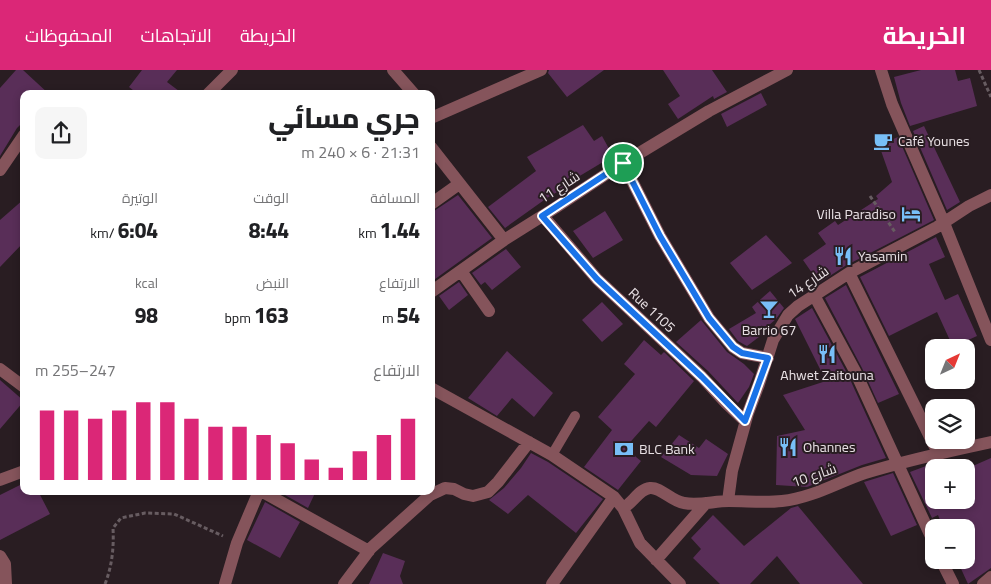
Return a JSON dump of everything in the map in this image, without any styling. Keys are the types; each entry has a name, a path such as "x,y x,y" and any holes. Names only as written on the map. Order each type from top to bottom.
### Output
{"street":[{"path":"212,90 232,70"},
{"path":"393,70 410,90"},
{"path":"435,115 463,105 541,70"},
{"path":"882,70 892,104 944,223 991,340"},
{"name":"شارع 11","path":"435,289 504,240 623,163 782,71"},
{"path":"0,170 20,142"},
{"path":"435,152 504,240"},
{"path":"623,163 660,236 709,318 733,347 742,353 768,358"},
{"path":"435,201 459,184"},
{"name":"شارع 14","path":"728,501 732,471 745,421 773,340 788,315 798,306 849,272 944,223 969,206 991,196"},
{"name":"Rue 1105","path":"542,216 597,279 702,377 745,421"},
{"path":"461,271 489,311"},
{"path":"849,272 938,453"},
{"path":"814,295 855,371 925,523"},
{"path":"0,369 20,382"},
{"path":"435,390 552,455 614,497 623,508 640,543 680,584"},
{"path":"435,493 450,488 473,496 488,492 529,442"},
{"name":"شارع 10","path":"623,508 630,505 640,493 649,488 656,489 670,499 680,503 692,505 728,501 783,501 804,496 864,473 938,453 991,442"},
{"path":"0,480 20,472"},
{"path":"225,584 237,543 258,495"},
{"path":"267,495 369,551"},
{"path":"344,584 369,551 420,502 432,495"},
{"path":"552,584 614,497"},
{"path":"656,560 706,503"},
{"path":"0,556 5,564 6,584"},
{"path":"946,569 953,584"},
{"path":"983,584 991,577"}],"lane":[{"path":"552,455 575,416"}],"path":[{"path":"979,70 991,96"},
{"path":"870,196 901,245"},
{"path":"106,584 114,546 113,528 121,518 145,513 174,514 237,543"}],"building":[{"path":"16,70 23,70 45,90 20,90 20,125 0,156 0,88"},
{"path":"142,70 177,70 167,82 178,90 133,90 129,87"},
{"path":"549,70 604,70 567,97 548,73"},
{"path":"663,70 712,70 727,92 714,99 713,96 678,119 668,104 680,96"},
{"path":"921,70 955,70 958,81 970,78 977,106 910,126 894,77"},
{"path":"761,93 767,105 727,127 721,114"},
{"path":"583,125 594,141 602,136 613,156 578,177 579,179 547,198 505,228 488,207 536,171 527,157"},
{"path":"924,126 960,202 947,210 913,131"},
{"path":"898,137 934,220 845,266 819,283 803,260 826,244 818,233 835,221 838,225 878,199 876,196 892,182 879,145"},
{"path":"458,195 492,238 435,279 435,210"},
{"path":"20,202 20,246 0,267 0,220"},
{"path":"605,211 623,240 593,258 573,231"},
{"path":"766,235 792,263 752,290 730,263"},
{"path":"936,237 945,257 929,264 945,300 958,294 977,336 970,339 949,339 937,312 889,336 860,277"},
{"path":"506,249 521,267 492,290 485,282 481,285 472,273"},
{"path":"459,282 468,295 449,310 439,296"},
{"path":"846,285 899,394 878,403 825,298"},
{"path":"770,291 784,308 776,319 761,332 763,334 747,346 738,341 729,329 756,313 752,307"},
{"path":"602,302 623,324 602,342 582,320"},
{"path":"812,308 848,375 886,458 862,465 807,487 776,485 777,436 805,430 783,395 826,381 795,319"},
{"path":"701,320 727,352 754,374 749,387 738,403 708,371 676,342"},
{"path":"644,340 661,355 664,352 694,381 656,427 649,421 625,448 641,461 618,490 584,467 612,430 598,417 635,374 624,364"},
{"path":"507,351 553,393 534,417 512,398 497,416 468,398"},
{"path":"0,380 20,398 20,406 0,429"},
{"path":"679,435 699,448 706,439 728,454 717,476 691,475 661,457"},
{"path":"531,453 548,462 603,499 576,533 528,495 508,514 489,500 504,488"},
{"path":"991,458 991,568 968,584 961,569 975,569 975,519 940,519 938,515 932,518 928,509 975,509 975,465"},
{"path":"925,466 925,503 910,472"},
{"path":"893,473 917,525 891,536 864,482"},
{"path":"20,485 20,495 40,495 50,514 0,540 0,495"},
{"path":"285,495 314,495 308,508"},
{"path":"265,502 300,522 280,558 247,540"},
{"path":"798,506 863,584 800,584 777,556 750,584 720,584 693,558 701,549 691,538 713,515 744,546 791,508"},
{"path":"383,553 405,561 400,576 403,584 369,584"}],"place":[{"name":"Café Younes","path":"883,141"},
{"name":"Villa Paradiso","path":"911,214"},
{"name":"Yasamin","path":"843,256"},
{"name":"Barrio 67","path":"769,309"},
{"name":"Ahwet Zaitouna","path":"827,354"},
{"name":"Ohannes","path":"788,447"},
{"name":"BLC Bank","path":"624,449"}],"route":[{"path":"623,163 660,236 709,318 733,347 742,353 768,358 745,421 702,377 597,279 542,216 623,163"}]}
